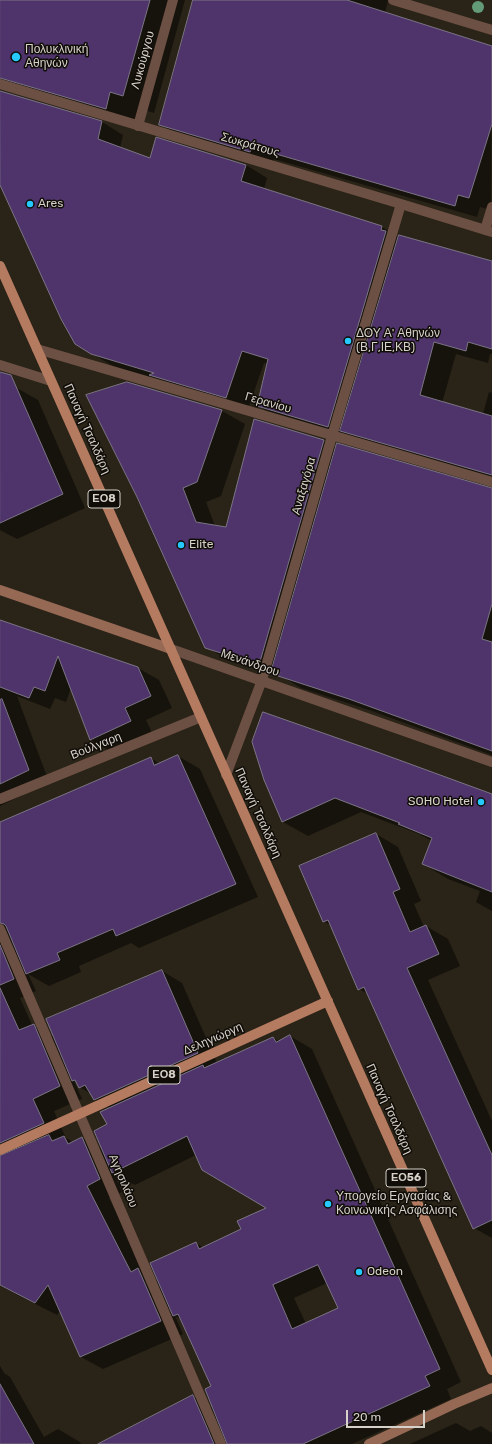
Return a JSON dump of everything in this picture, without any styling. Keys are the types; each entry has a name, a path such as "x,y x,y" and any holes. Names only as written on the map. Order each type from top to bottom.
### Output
{"main road":[{"name":"Παναγή Τσαλδάρη","path":"0,266 328,1002 489,1354 492,1370"},
{"name":"Δεληγιώργη","path":"0,1150 328,1002"}],"street":[{"name":"Λυκούργου","path":"138,126 173,0"},
{"path":"393,0 492,30"},
{"name":"Σωκράτους","path":"0,84 489,231"},
{"name":"Αναξαγόρα","path":"226,775 262,680 332,436 402,204"},
{"path":"489,231 492,207"},
{"name":"Γερανίου","path":"37,349 492,482"},
{"path":"0,365 51,381"},
{"name":"Μενάνδρου","path":"0,590 262,680 492,762"},
{"name":"Βούλγαρη","path":"0,799 201,717"},
{"name":"Αγησιλάου","path":"0,929 222,1444"},
{"path":"369,1444 492,1388"}],"building":[{"path":"0,0 150,0 123,96 110,92 106,109 0,78"},
{"path":"193,0 347,0 492,46 492,124 469,198 458,195 455,206 252,147 250,152 159,125"},
{"path":"0,91 102,121 98,139 150,158 156,137 246,165 241,181 382,226 381,230 386,231 328,427 257,406 268,359 242,351 226,398 149,375 154,373 91,354 75,344 61,319 0,185"},
{"path":"399,235 492,261 492,349 468,342 466,351 434,342 420,395 492,416 492,475 340,431"},
{"path":"0,372 11,375 63,494 0,523"},
{"path":"127,382 222,410 197,482 183,488 196,522 226,527 254,419 324,440 259,665 205,648 137,497 86,395"},
{"path":"337,443 492,488 492,604 482,639 492,642 492,751 349,699 278,676 280,672 272,669"},
{"path":"0,620 138,667 151,696 125,708 131,721 90,740 58,656 45,691 34,687 29,698 0,687"},
{"path":"2,699 29,770 0,784 0,700"},
{"path":"263,712 492,794 492,892 422,864 432,838 398,824 400,823 335,798 282,822 264,780 252,742"},
{"path":"178,755 236,884 116,936 113,929 57,953 60,960 26,974 6,926 0,923 0,822 151,757 154,765"},
{"path":"376,833 400,889 393,892 410,932 426,925 439,954 407,968 492,1155 492,1220 473,1229 364,987 358,990 328,920 323,922 299,866"},
{"path":"0,945 14,979 0,985"},
{"path":"162,970 198,1053 94,1100 85,1085 79,1088 75,1080 72,1081 46,1019"},
{"path":"0,988 19,1030 34,1024 60,1086 33,1099 44,1123 0,1143"},
{"path":"290,1035 440,1369 425,1376 430,1386 303,1444 227,1444 205,1389 211,1386 178,1314 173,1316 150,1263 196,1242 199,1249 241,1229 237,1221 266,1208 202,1170 187,1136 112,1173 94,1131 107,1124 100,1112 203,1065 204,1068 273,1037 276,1042","holes":["318,1265 338,1308 292,1329 273,1285"]},
{"path":"49,1135 52,1141 64,1136 68,1144 82,1137 100,1179 87,1186 131,1272 138,1268 161,1321 80,1357 48,1285 35,1303 0,1285 0,1156"},
{"path":"0,1384 34,1444 0,1444"},
{"path":"193,1395 214,1444 98,1444"}],"place":[{"name":"Πολυκλινική Αθηνών","path":"16,57"},
{"name":"Ares","path":"30,204"},
{"name":"ΔΟΥ Α' Αθηνών (Β,Γ,ΙΕ,ΚΒ)","path":"348,341"},
{"name":"Elite","path":"181,545"},
{"name":"SOHO Hotel","path":"481,802"},
{"name":"Υποργείο Εργασίας & Κοινωνικής Ασφάλισης","path":"328,1204"},
{"name":"Odeon","path":"359,1272"}]}
